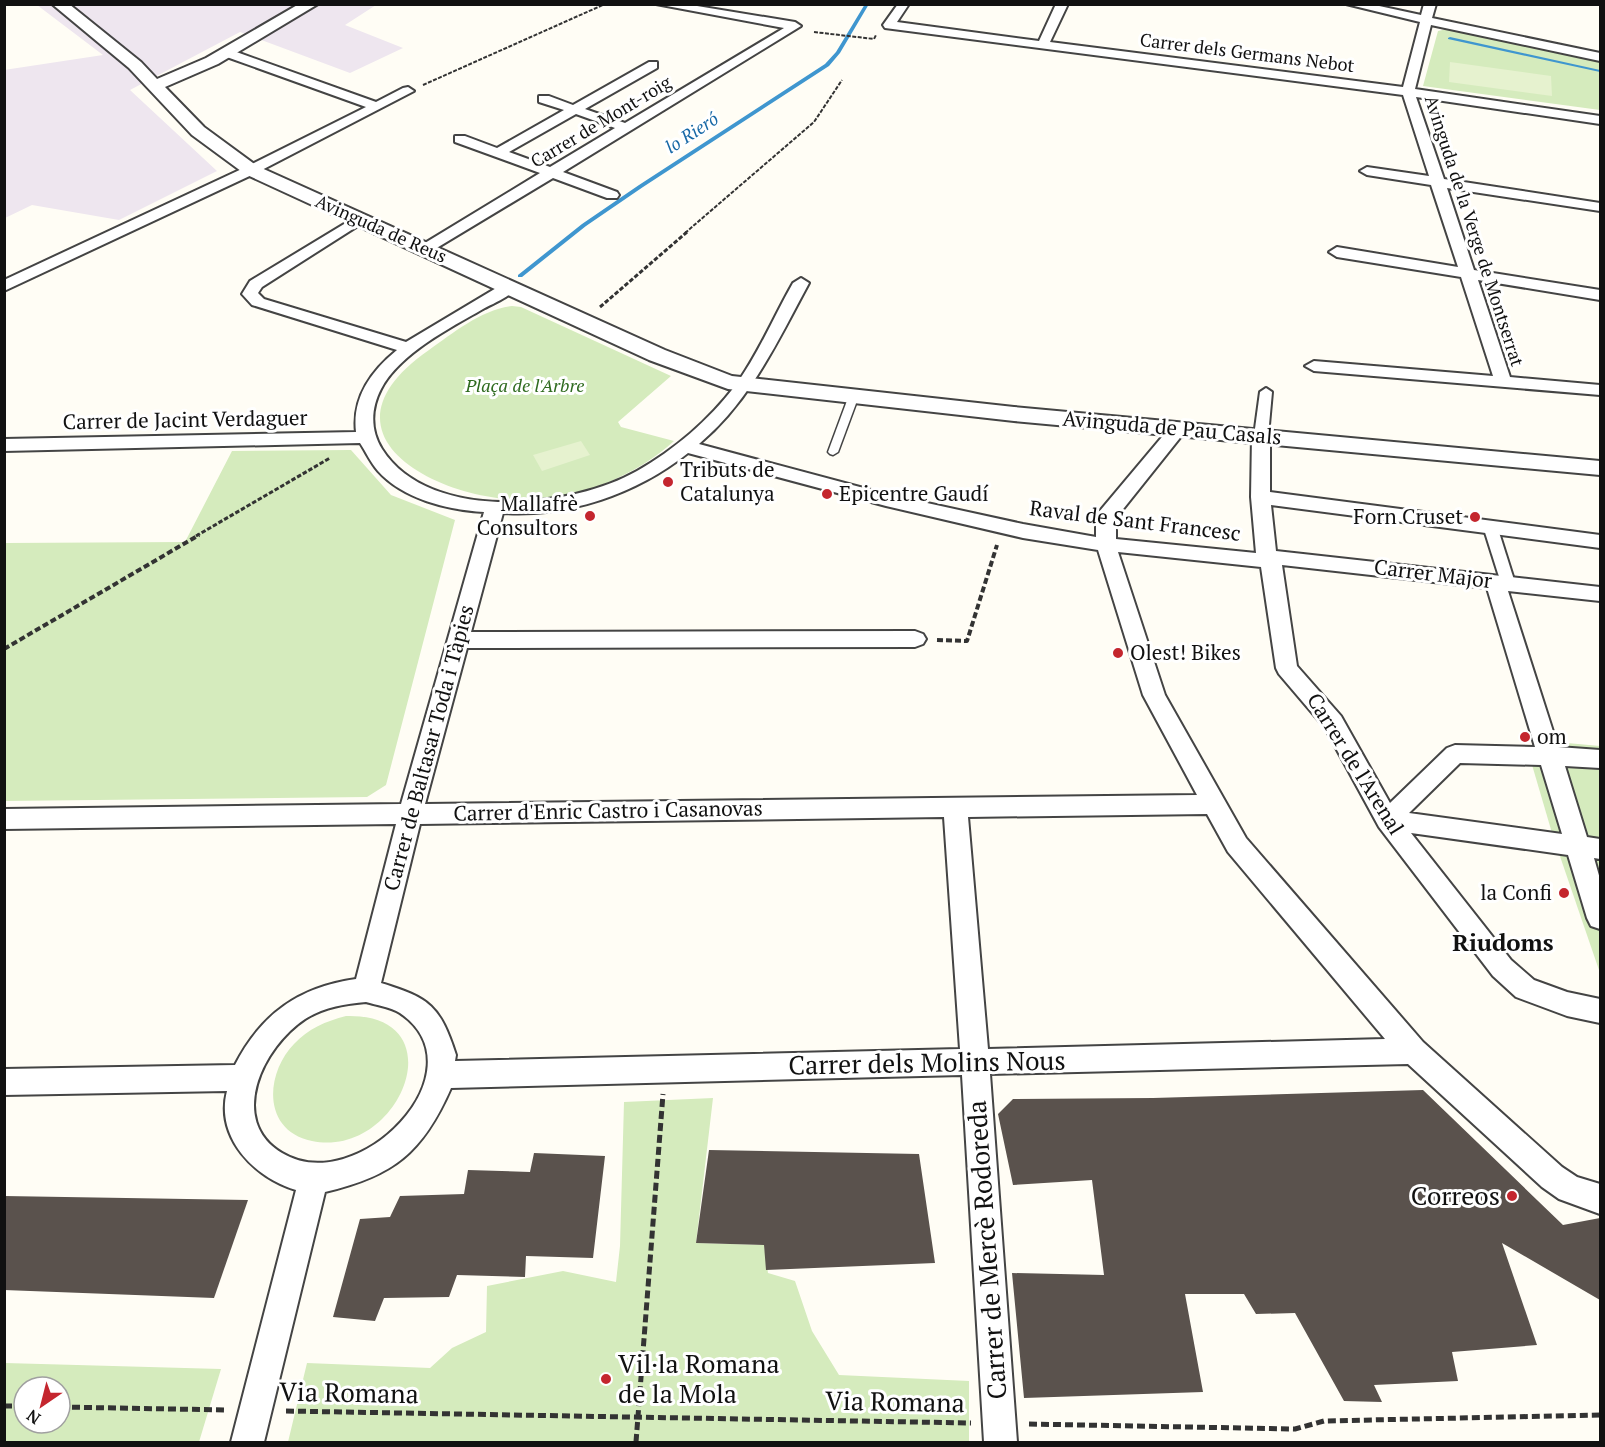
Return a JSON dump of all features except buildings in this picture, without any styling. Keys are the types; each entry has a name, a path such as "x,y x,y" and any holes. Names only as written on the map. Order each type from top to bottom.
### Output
{"street":[{"name":"Avinguda de Reus","path":"59,4 117,50 198,131 251,170 695,371 744,386"},
{"path":"155,86 228,53 310,4"},
{"name":"Carrer de Mont-roig","path":"425,249 795,26 661,4"},
{"name":"Carrer dels Germans Nebot","path":"904,4 889,25 1408,92 1600,120"},
{"path":"1043,45 1062,4"},
{"path":"1351,4 1600,57"},
{"path":"1408,92 1428,21 1430,4"},
{"path":"228,53 377,107"},
{"path":"498,153 653,64"},
{"path":"4,286 251,170 408,91"},
{"name":"Avinguda de la Verge de Montserrat","path":"1408,92 1503,381"},
{"path":"544,99 627,128"},
{"path":"460,139 612,195"},
{"path":"1367,171 1600,207"},
{"path":"359,219 256,284 250,294 258,302 410,349"},
{"path":"1336,252 1600,295"},
{"path":"509,287 410,349 382,374 370,394 364,416 366,437 383,465 409,484 444,499 495,507 550,506 603,493 648,472 684,446 744,386 801,283"},
{"path":"1314,366 1600,390"},
{"name":"Avinguda de Pau Casals","path":"744,386 1600,468"},
{"name":"Carrer de l'Arenal","path":"1266,392 1261,436 1261,497 1267,561 1272,566 1287,668 1333,722 1387,820 1502,968 1525,989 1566,1004 1600,1011"},
{"path":"1178,429 1106,517 1106,545 1154,695 1212,804 1250,863 1413,1051 1552,1177 1569,1189 1600,1199"},
{"name":"Carrer de Jacint Verdaguer","path":"4,445 327,440 366,437"},
{"name":"Raval de Sant Francesc","path":"684,446 886,500 1002,526 1106,545 1267,561"},
{"path":"1261,497 1600,541"},
{"name":"Carrer de Baltasar Toda i Tàpies","path":"366,990 410,813 495,507"},
{"path":"1490,526 1501,582 1530,700 1550,756 1589,847 1600,918"},
{"name":"Carrer Major","path":"1267,561 1270,556 1600,594"},
{"path":"458,640 915,639"},
{"path":"1387,820 1455,754 1600,759"},
{"name":"Carrer d'Enric Castro i Casanovas","path":"4,819 1212,804"},
{"name":"Carrer de Mercè Rodoreda","path":"955,806 975,1061 999,1433"},
{"path":"1387,820 1589,847"},
{"path":"366,990 388,993 408,1001 424,1014 435,1032 441,1052 441,1075 435,1097 424,1119 407,1138 387,1155 363,1168 339,1176 314,1178 292,1175 273,1167 251,1146 239,1119 238,1099 242,1078 254,1054 270,1032 291,1014 315,1000 340,992 366,990"},
{"name":"Carrer dels Molins Nous","path":"441,1075 1413,1051"},
{"path":"4,1082 242,1078"},
{"path":"247,1443 314,1178"}],"lane":[{"path":"833,452 853,398"}],"path":[{"path":"408,91 605,4"},
{"path":"838,35 858,37"},
{"path":"583,321 814,122 842,80"},
{"path":"4,649 366,437"},
{"path":"915,639 967,641 1002,526"},
{"path":"636,1443 664,1070"},
{"name":"Via Romana","path":"72,1407 638,1417 999,1433 1295,1429 1324,1421 1600,1415"}],"shaded area":[{"path":"37,5 376,5 345,25 403,48 350,73 240,32 130,90 217,171 119,220 32,205 5,218 4,70 103,55"}],"green space":[{"path":"1447,29 1600,61 1600,110 1423,86 1438,31"},
{"path":"1450,62 1551,76 1552,96 1449,82"},
{"name":"Plaça de l'Arbre","path":"512,306 521,307 671,376 618,422 621,427 674,441 643,464 607,483 548,499 494,498 458,489 425,476 400,457 383,435 381,409 395,381 429,350 468,323 489,312"},
{"path":"581,441 590,455 542,471 533,455"},
{"path":"351,450 391,495 455,520 386,785 367,797 5,801 5,543 185,542 232,451"},
{"path":"1534,740 1600,746 1600,973 1552,833 1530,758"},
{"path":"346,1016 381,1021 401,1037 408,1059 404,1084 391,1109 370,1129 343,1141 312,1141 296,1135 284,1126 277,1114 273,1100 278,1070 284,1056 305,1034 324,1023"},
{"path":"713,1098 696,1243 764,1245 768,1273 795,1281 812,1331 839,1375 969,1381 969,1442 288,1442 307,1363 430,1368 452,1348 486,1332 487,1286 563,1271 616,1282 620,1246 624,1102"},
{"path":"5,1363 221,1369 199,1442 5,1442"}],"waterway":[{"name":"lo Rieró","path":"520,276 584,225 827,65 838,53 867,4"},
{"path":"1450,38 1600,71"}],"place":[{"name":"Tributs de Catalunya","path":"668,482"},
{"name":"Epicentre Gaudí","path":"827,494"},
{"name":"Mallafrè Consultors","path":"590,516"},
{"name":"Forn Cruset","path":"1475,517"},
{"name":"Olest! Bikes","path":"1118,653"},
{"name":"om","path":"1525,737"},
{"name":"la Confi","path":"1564,893"},
{"name":"Correos","path":"1512,1196"},
{"name":"Vil·la Romana de la Mola","path":"606,1379"}],"district":[{"name":"Riudoms","path":"1503,943"}]}
